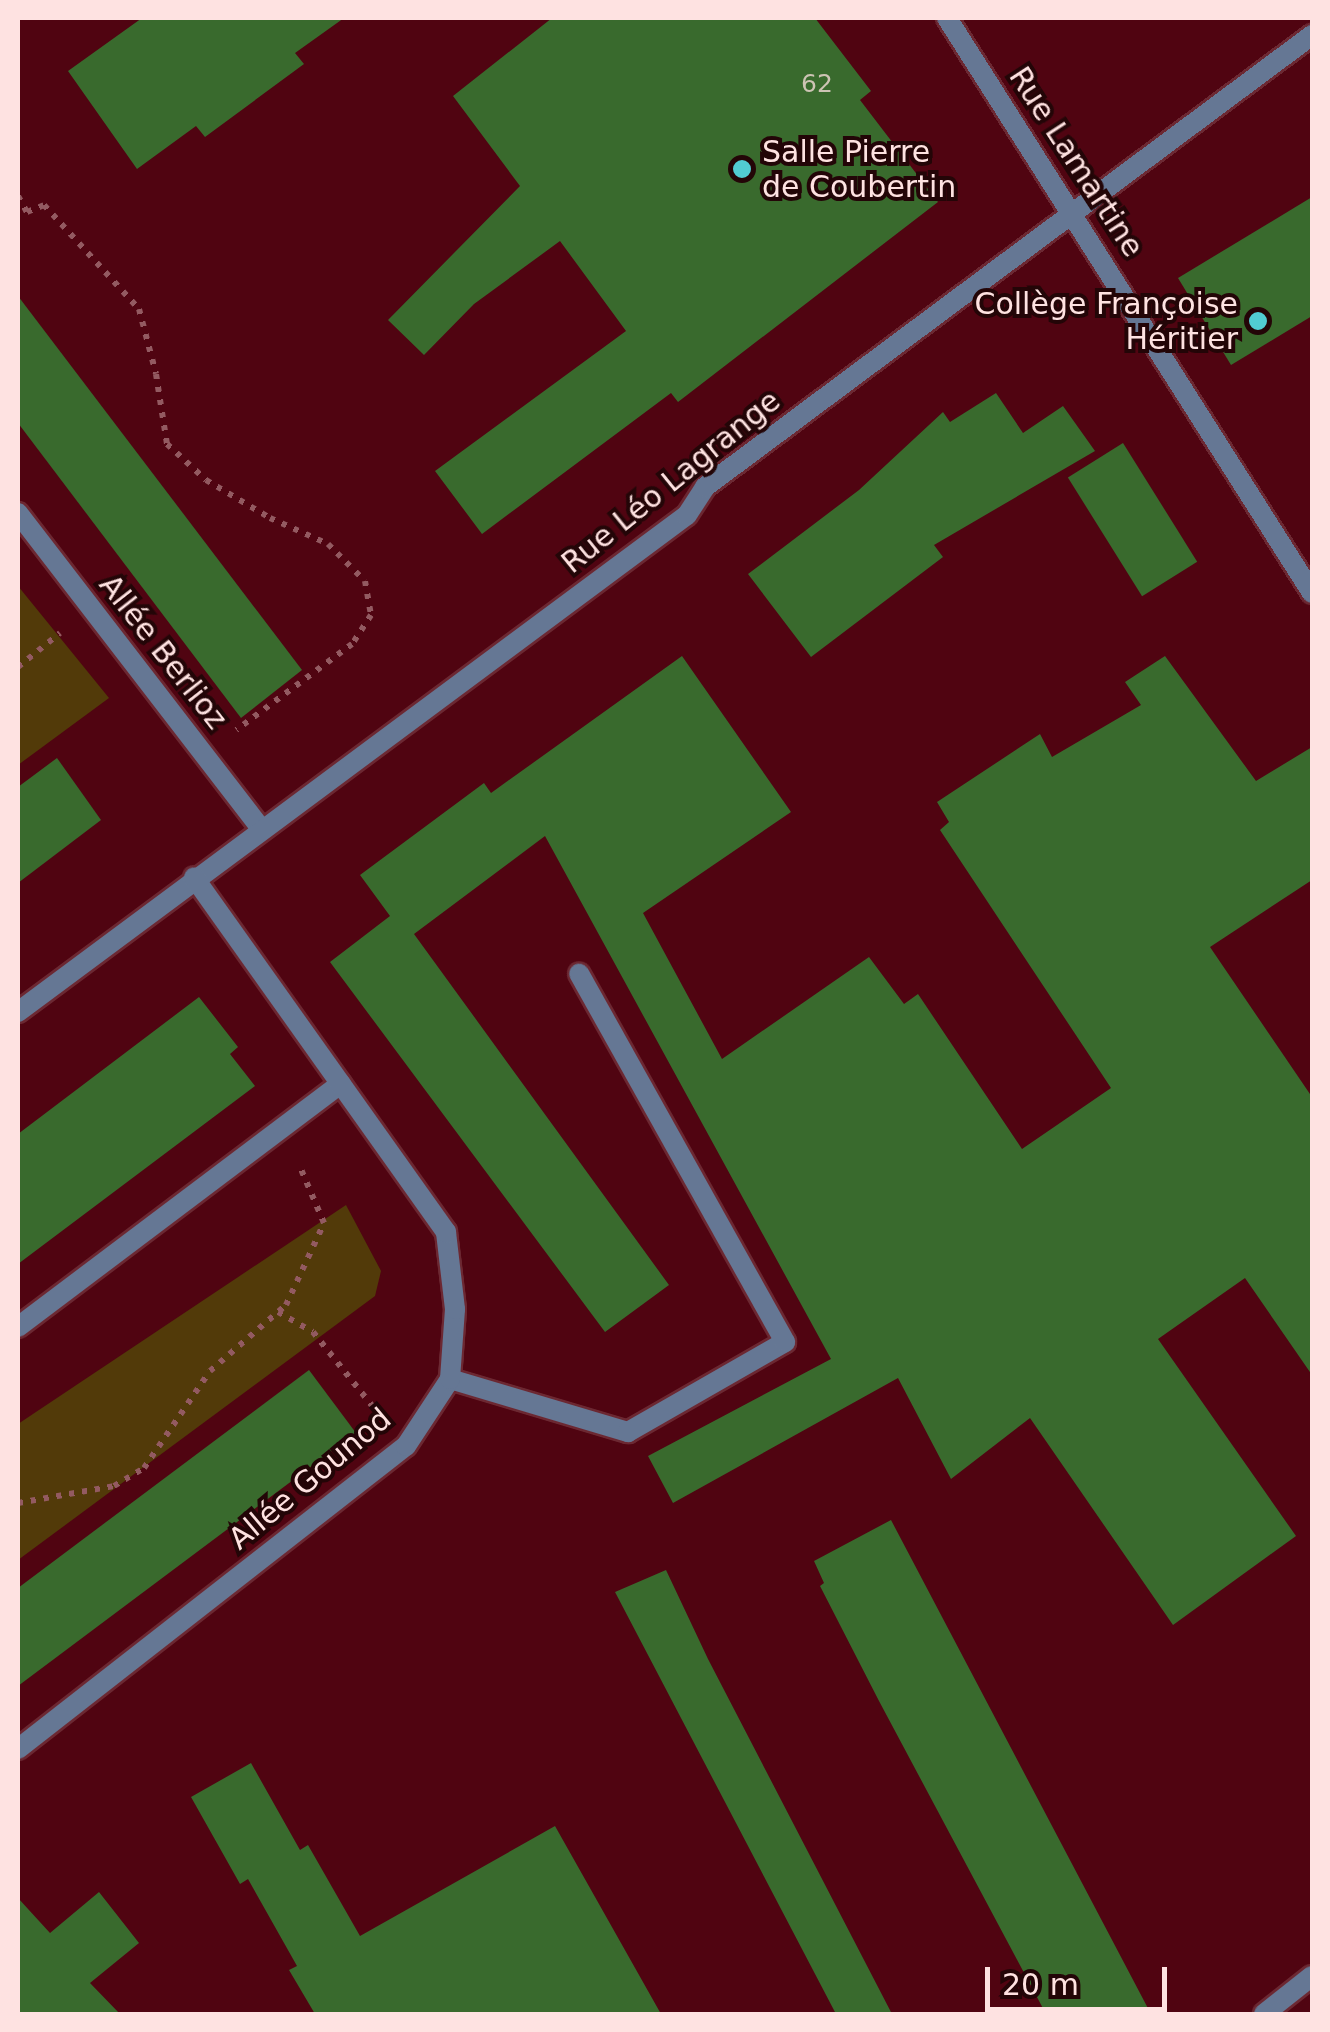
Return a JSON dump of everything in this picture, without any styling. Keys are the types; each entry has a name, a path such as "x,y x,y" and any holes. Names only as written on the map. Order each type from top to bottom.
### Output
{"street":[{"name":"Rue Lamartine","path":"948,18 1312,594"},
{"name":"Rue Léo Lagrange","path":"18,1012 687,515 705,487 1312,35"},
{"name":"Allée Berlioz","path":"18,513 261,829"},
{"name":"Allée Gounod","path":"18,1749 406,1446 450,1380 455,1309 446,1232 194,878"},
{"path":"450,1380 628,1432 785,1342 579,974"},
{"path":"18,1327 342,1084"},
{"path":"1264,2014 1312,1976"}],"path":[{"path":"18,196 27,212 44,205 139,309 156,374 166,444 206,480 270,518 328,544 365,582 370,615 352,644 203,754"},
{"path":"18,666 91,608"},
{"path":"18,1503 114,1486 144,1468 210,1370 286,1304 324,1223 308,1177 276,1134"},
{"path":"278,1312 313,1332 406,1446"}],"shaded area":[{"path":"18,586 109,698 18,765"},
{"path":"346,1205 381,1271 375,1296 18,1560 18,1424"}],"building":[{"path":"142,18 344,18 295,53 304,64 205,137 196,126 137,169 68,71"},
{"path":"552,18 815,18 871,91 860,100 938,202 678,402 671,393 482,534 435,471 626,331 560,241 474,304 424,355 388,320 520,186 453,96"},
{"path":"1312,197 1312,316 1231,365 1178,278"},
{"path":"18,296 302,670 241,718 18,423"},
{"path":"996,393 1023,433 1063,406 1095,451 934,545 943,557 811,657 748,574 859,490 943,412 950,422"},
{"path":"1123,443 1197,562 1142,596 1068,477"},
{"path":"682,656 791,812 643,913 722,1059 869,957 904,1004 918,994 1022,1149 1111,1088 940,830 949,822 937,802 1040,734 1052,757 1141,705 1125,682 1165,656 1256,781 1312,747 1312,880 1210,947 1312,1097 1312,1375 1245,1278 1158,1339 1296,1536 1173,1625 1030,1418 951,1479 898,1378 673,1503 648,1456 831,1359 545,836 414,934 669,1285 605,1332 330,962 390,916 360,875 484,783 491,793"},
{"path":"57,758 101,820 18,883 18,787"},
{"path":"199,997 238,1047 230,1054 255,1086 18,1264 18,1134"},
{"path":"309,1370 356,1433 18,1686 18,1588"},
{"path":"891,1520 1151,2014 1046,2014 879,1701 820,1586 824,1583 814,1561"},
{"path":"666,1570 892,2014 836,2014 615,1592"},
{"path":"251,1763 300,1850 308,1845 360,1936 555,1826 661,2014 315,2014 289,1970 297,1966 248,1879 240,1884 191,1797"},
{"path":"99,1892 139,1943 90,1983 120,2014 18,2014 18,1898 50,1933"}],"place":[{"name":"Salle Pierre de Coubertin","path":"742,169"},
{"name":"Collège Françoise Héritier","path":"1258,321"}]}
